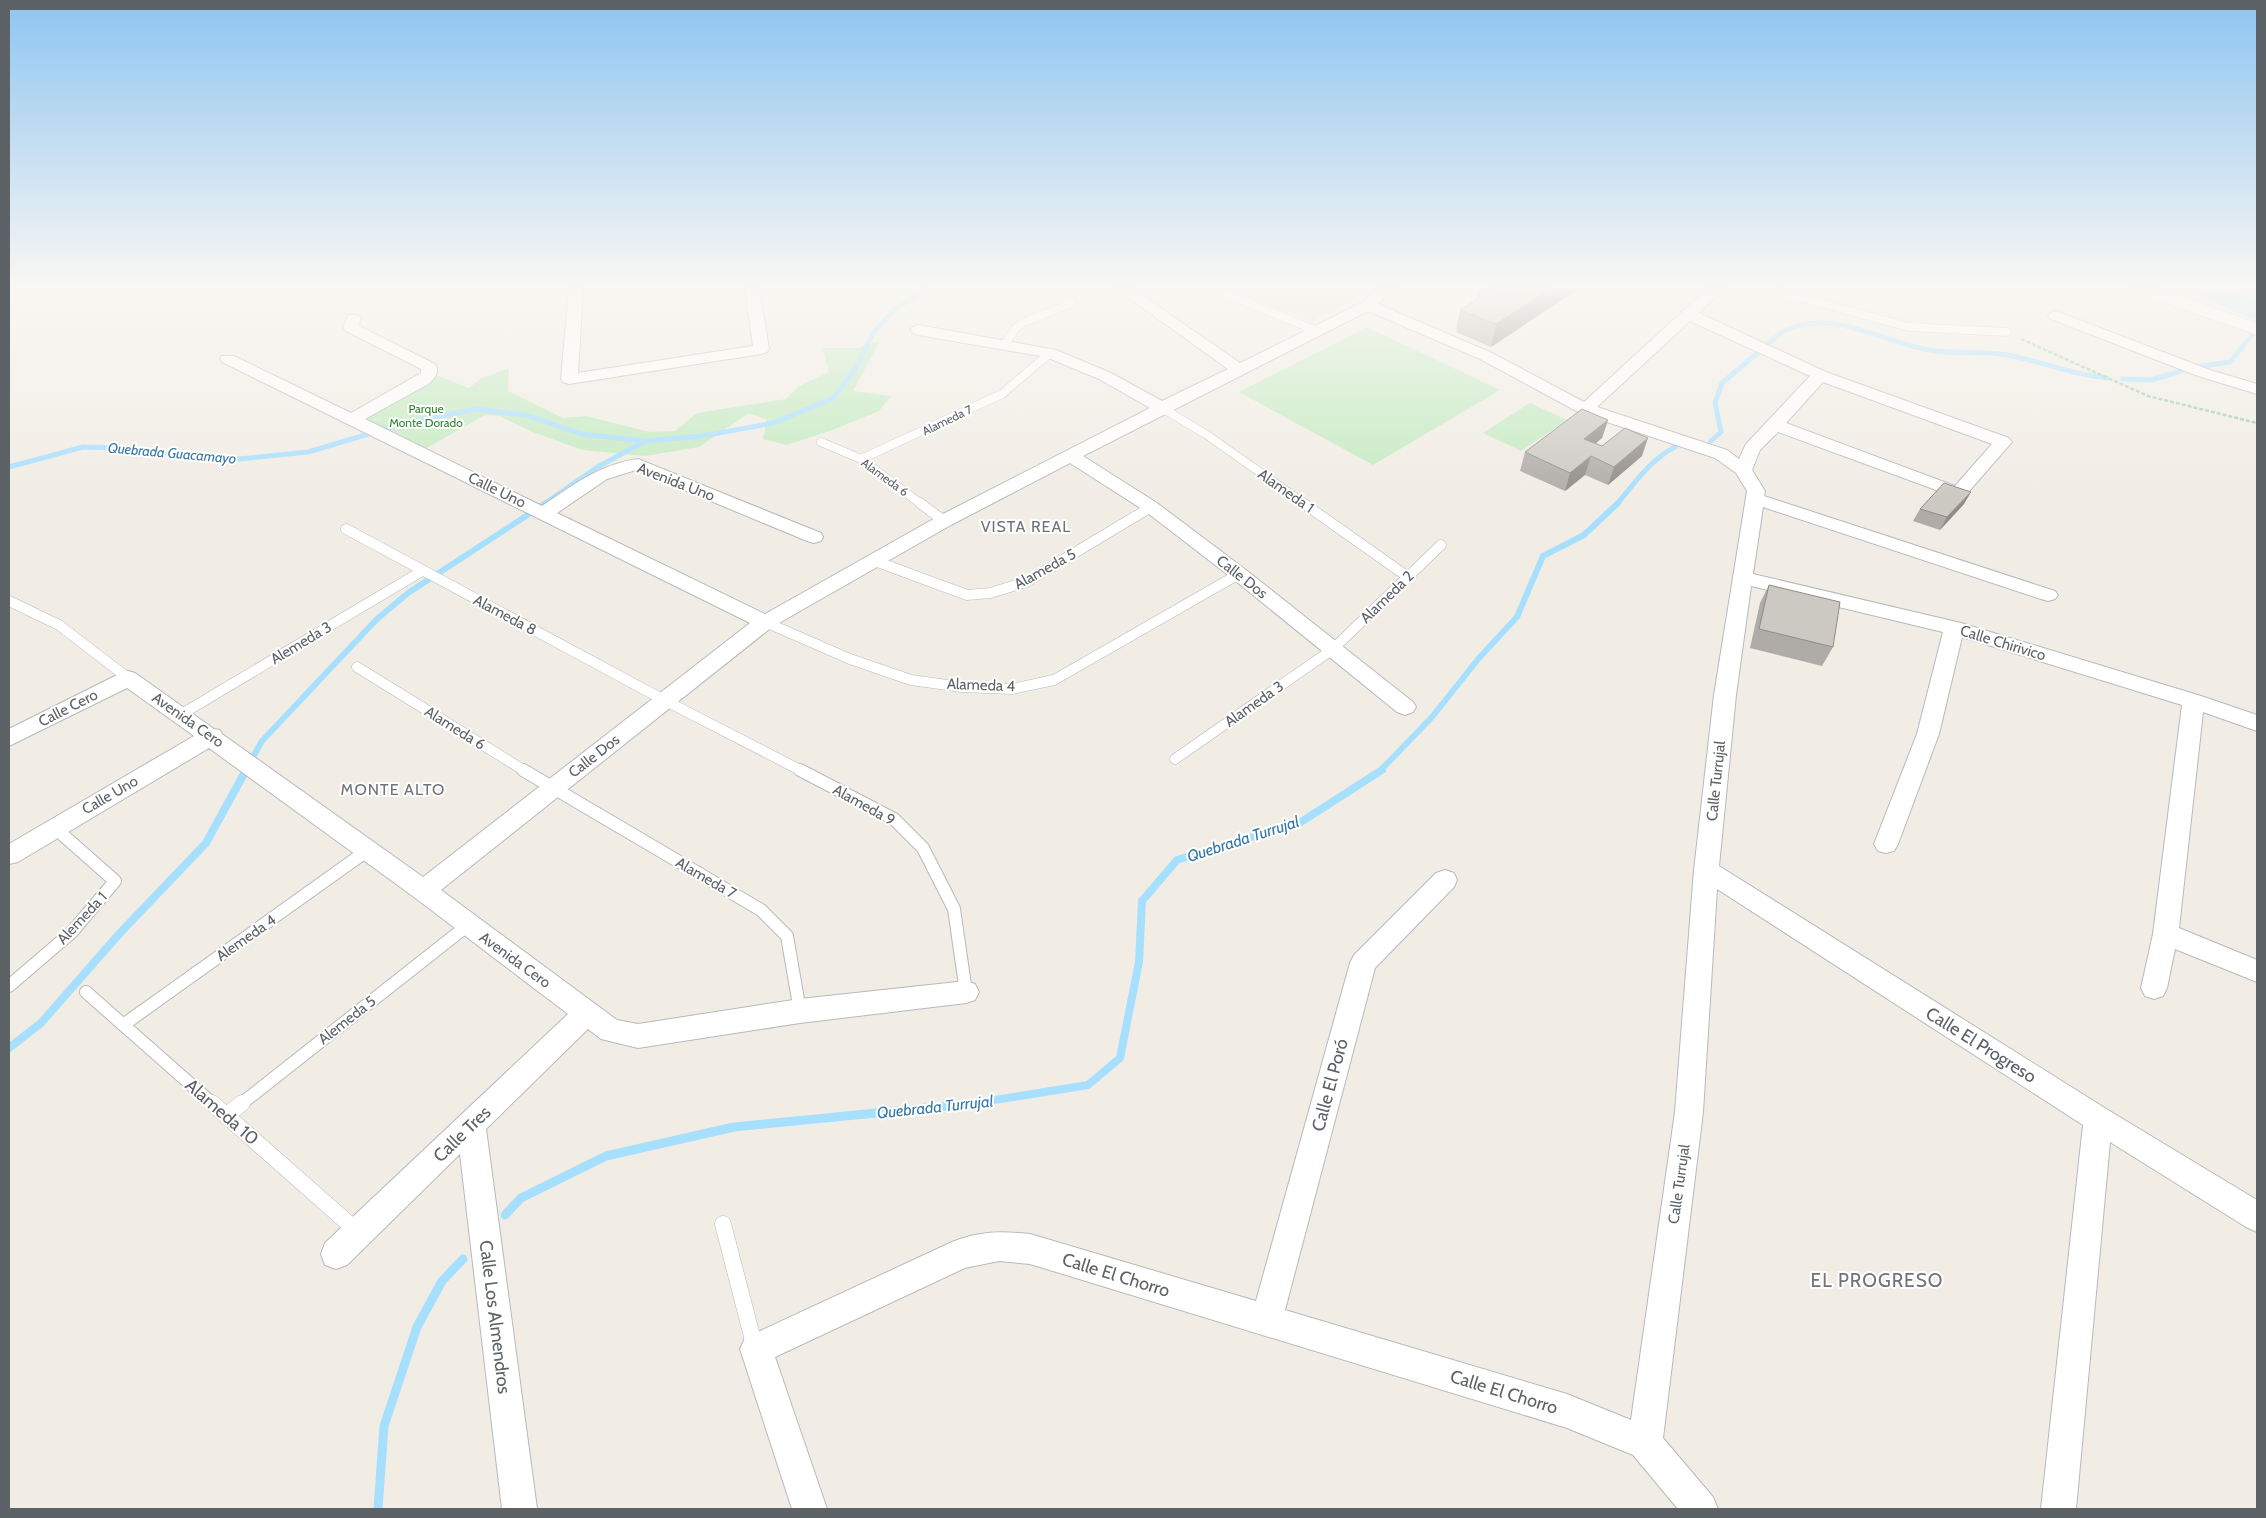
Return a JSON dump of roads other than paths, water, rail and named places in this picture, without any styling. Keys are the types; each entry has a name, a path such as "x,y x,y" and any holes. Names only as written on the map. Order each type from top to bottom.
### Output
{"street":[{"name":"Calle Uno","path":"228,359 765,622"},
{"path":"351,420 424,380 429,374 429,367 413,359"},
{"path":"571,359 569,380 700,359"},
{"path":"1064,359 1105,376 1162,408"},
{"path":"1224,359 1240,370"},
{"name":"Calle Dos","path":"423,890 765,622 944,522 1162,408 1261,359"},
{"path":"1491,359 1586,409 1712,451 1743,470 1756,491 1756,499 2048,596"},
{"path":"1586,409 1640,359"},
{"path":"1775,424 1958,493 2003,442 1820,374 1787,359"},
{"path":"2167,359 2257,390"},
{"path":"1743,470 1752,448 1820,374"},
{"name":"Calle Dos","path":"1072,456 1151,507 1239,574 1405,707"},
{"name":"Avenida Uno","path":"544,513 610,470 625,465 638,464 814,537"},
{"name":"Calle Turrujal","path":"1645,1443 1689,1112 1706,870 1725,695 1756,499"},
{"name":"Calle Chirivico","path":"1744,578 1954,628 2193,701 2257,723"},
{"path":"1886,844 1928,734 1954,628"},
{"name":"Avenida Cero","path":"128,678 212,736 423,890 611,1031 638,1036 800,1011 966,992"},
{"name":"Calle Cero","path":"9,738 128,678"},
{"path":"2154,988 2166,934 2193,701"},
{"name":"Calle Uno","path":"9,855 212,736"},
{"name":"Calle El Progreso","path":"1706,870 2098,1119 2257,1217"},
{"name":"Calle El Poró","path":"1267,1320 1363,963 1445,880"},
{"path":"2166,934 2257,971"},
{"name":"Calle Tres","path":"336,1254 588,1012"},
{"path":"2058,1509 2098,1119"},
{"name":"Calle Los Almendros","path":"471,1126 520,1509"},
{"name":"Calle El Chorro","path":"756,1349 963,1253 999,1246 1030,1249 1567,1411 1645,1443"},
{"path":"756,1349 809,1509"},
{"path":"1645,1443 1701,1509"}],"lane":[{"name":"Alameda 7","path":"861,459 1002,394 1043,359"},
{"name":"Alameda 1","path":"1162,408 1207,435 1408,577"},
{"name":"Alameda 6","path":"821,442 861,459 944,522"},
{"name":"Alameda 5","path":"875,561 967,595 983,595 1007,590 1026,582 1151,507"},
{"name":"Alameda 8","path":"346,529 664,700"},
{"name":"Alameda 2","path":"1333,649 1441,545"},
{"name":"Alemeda 3","path":"180,715 422,571"},
{"name":"Alameda 4","path":"765,622 850,659 911,680 962,687 1012,689 1054,680 1239,574"},
{"path":"9,601 59,625 128,678"},
{"name":"Alameda 3","path":"1175,759 1333,649"},
{"name":"Alameda 6","path":"357,667 553,789"},
{"name":"Alameda 9","path":"664,700 894,819 923,848 954,909 966,992"},
{"name":"Alameda 7","path":"553,789 761,910 787,936 800,1011"},
{"name":"Alemeda 1","path":"9,986 72,932 115,881 55,828"},
{"name":"Alemeda 4","path":"123,1025 368,850"},
{"name":"Alemeda 5","path":"226,1116 468,925"},
{"name":"Alameda 10","path":"86,992 359,1232"},
{"path":"723,1224 756,1349"}],"waterway":[{"name":"Quebrada Guacamayo","path":"645,441 703,436 773,423 832,399 856,368 860,359"},
{"name":"Quebrada Turrujal","path":"1711,441 1721,432 1715,403 1722,383 1751,359"},
{"name":"Quebrada Turrujal","path":"2023,359 2081,374 2107,378"},
{"name":"Quebrada Turrujal","path":"2202,366 2230,362 2233,359"},
{"name":"Quebrada Turrujal","path":"2123,379 2152,380 2183,370"},
{"name":"Quebrada Guacamayo","path":"9,467 83,447 130,448 183,456 239,459 308,452 402,424 475,409 525,415 582,434 645,441"},
{"path":"544,504 596,468 645,441"},
{"name":"Quebrada Turrujal","path":"1617,504 1636,480 1658,458 1675,447"},
{"path":"245,771 262,741 377,619 408,593 546,503"},
{"name":"Quebrada Turrujal","path":"1380,771 1432,717 1479,658 1517,617 1543,556 1584,535 1617,504"},
{"path":"9,1048 41,1023 120,933 206,843 246,770"},
{"name":"Quebrada Turrujal","path":"973,1103 1088,1085 1120,1058 1139,962 1142,901 1177,860 1301,822 1382,770"},
{"name":"Quebrada Turrujal","path":"505,1215 521,1198 606,1156 734,1127 973,1103"},
{"name":"Quebrada Turrujal","path":"973,1103 978,1103"},
{"name":"Quebrada Turrujal","path":"378,1509 384,1426 417,1327 442,1281 463,1259"}],"district":[{"name":"VISTA REAL","path":"1026,526"},
{"name":"MONTE ALTO","path":"393,789"},
{"name":"EL PROGRESO","path":"1877,1280"}],"park label":[{"name":"Parque Monte Dorado","path":"426,415"}]}
